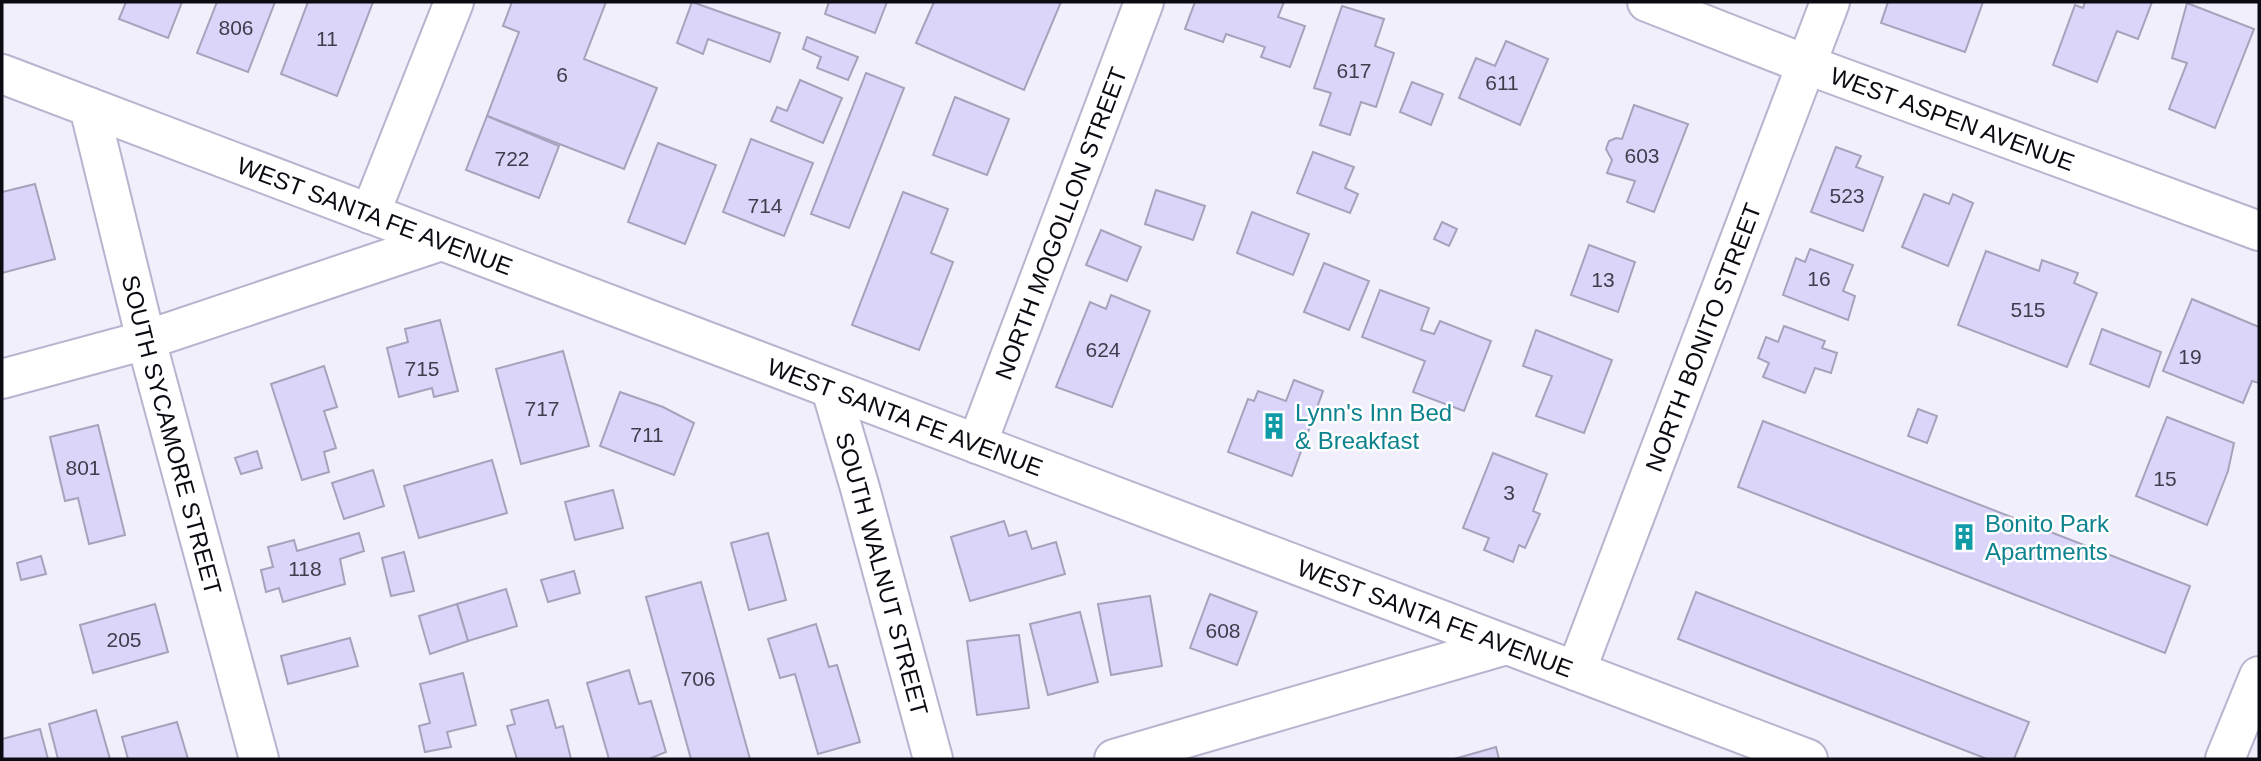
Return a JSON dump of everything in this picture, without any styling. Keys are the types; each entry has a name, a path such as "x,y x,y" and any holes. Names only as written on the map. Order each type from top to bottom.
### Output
{"street":[{"path":"370,214 454,2"},
{"name":"NORTH MOGOLLON STREET","path":"977,444 1144,2"},
{"name":"WEST ASPEN AVENUE","path":"1647,2 1805,64 2259,231"},
{"name":"NORTH BONITO STREET","path":"1576,671 1830,2"},
{"name":"WEST SANTA FE AVENUE","path":"2,74 1808,759"},
{"name":"SOUTH SYCAMORE STREET","path":"89,107 146,340 259,759"},
{"path":"2,379 146,340 441,241"},
{"name":"SOUTH WALNUT STREET","path":"831,388 933,759"},
{"path":"1114,759 1506,645"},
{"path":"2225,759 2259,676"}],"building":[{"path":"126,2 182,2 168,38 119,19"},
{"path":"217,2 275,2 248,72 197,53"},
{"path":"308,2 373,2 337,96 281,74"},
{"path":"512,2 606,2 584,59 657,88 624,169 487,116 519,32 503,26"},
{"path":"692,2 780,33 770,62 708,39 703,54 677,43"},
{"path":"829,2 887,2 875,33 825,14"},
{"path":"934,2 1061,2 1024,90 916,43"},
{"path":"1195,2 1284,2 1278,17 1305,26 1290,67 1261,57 1265,47 1226,34 1223,42 1185,29"},
{"path":"1888,2 1983,2 1965,52 1881,23"},
{"path":"2085,2 2152,2 2138,39 2117,31 2097,82 2053,65 2075,5 2083,8"},
{"path":"2187,3 2254,29 2215,128 2169,109 2187,63 2172,58"},
{"path":"1342,6 1384,19 1375,46 1394,53 1376,107 1361,102 1350,135 1320,125 1331,93 1314,88"},
{"path":"807,37 858,57 848,80 817,68 821,57 803,49"},
{"path":"1506,41 1548,59 1520,125 1459,98 1476,58 1495,66"},
{"path":"866,73 904,88 849,228 811,214"},
{"path":"800,80 842,98 823,143 771,121 777,107 787,111"},
{"path":"1412,82 1443,94 1431,125 1400,112"},
{"path":"955,97 1009,119 987,175 933,155"},
{"path":"1634,105 1688,124 1654,212 1627,202 1635,181 1607,173 1612,160 1606,149 1609,141 1622,139"},
{"path":"487,116 559,146 539,198 466,170"},
{"path":"751,139 813,163 784,236 723,212"},
{"path":"658,143 716,165 685,244 628,222"},
{"path":"1836,147 1861,156 1856,167 1883,177 1863,231 1811,212"},
{"path":"1313,152 1354,167 1345,188 1358,194 1350,213 1297,193"},
{"path":"35,184 55,259 2,273 2,192"},
{"path":"1156,190 1205,206 1193,240 1145,224"},
{"path":"903,192 948,209 931,253 953,262 919,350 852,325"},
{"path":"1924,194 1949,204 1953,194 1973,203 1948,266 1902,247"},
{"path":"1252,212 1309,234 1293,275 1237,253"},
{"path":"1442,222 1457,229 1449,246 1434,239"},
{"path":"1101,230 1141,247 1127,281 1086,265"},
{"path":"1589,245 1635,262 1618,312 1571,295"},
{"path":"1810,249 1853,265 1843,291 1855,296 1848,320 1783,295 1796,258 1805,262"},
{"path":"1986,251 2039,271 2042,260 2078,273 2074,283 2097,293 2067,367 1958,325"},
{"path":"1324,263 1369,281 1349,330 1304,312"},
{"path":"1380,290 1429,308 1421,330 1434,334 1440,321 1491,341 1464,411 1413,392 1425,361 1362,337"},
{"path":"1111,295 1150,311 1112,407 1056,387 1090,302 1106,309"},
{"path":"2192,299 2259,327 2259,383 2252,381 2243,403 2163,371"},
{"path":"440,320 458,391 434,397 432,388 399,397 387,348 408,342 405,329"},
{"path":"1784,326 1825,341 1822,348 1837,353 1831,373 1815,368 1805,393 1763,377 1769,363 1758,358 1766,337 1778,342"},
{"path":"2102,329 2161,352 2149,387 2090,364"},
{"path":"1536,330 1612,360 1584,433 1536,416 1552,376 1523,366"},
{"path":"563,351 589,446 521,464 496,369"},
{"path":"324,366 337,407 324,411 336,448 324,452 329,472 302,480 271,384"},
{"name":"Lynn's Inn Bed & Breakfast","path":"1294,380 1323,391 1292,476 1228,452 1248,399 1254,401 1258,391 1286,401"},
{"path":"620,392 663,407 694,423 674,475 600,446"},
{"path":"1918,409 1937,416 1927,443 1908,436"},
{"path":"2167,417 2234,443 2228,471 2207,525 2136,496"},
{"name":"Bonito Park Apartments","path":"1763,421 2190,586 2165,653 1738,487"},
{"path":"98,425 125,535 89,544 78,498 65,501 50,437"},
{"path":"257,451 262,468 241,474 235,458"},
{"path":"1493,453 1547,474 1533,511 1540,514 1525,548 1519,545 1513,562 1484,550 1489,538 1463,528"},
{"path":"492,460 507,513 419,538 404,486"},
{"path":"373,470 384,506 344,519 332,483"},
{"path":"613,490 623,528 575,540 565,502"},
{"path":"1004,521 1009,536 1026,531 1032,549 1056,542 1065,574 970,601 951,537"},
{"path":"359,533 364,551 340,559 345,584 283,602 279,588 266,592 261,570 273,567 268,547 294,540 297,551"},
{"path":"768,533 786,600 749,610 731,543"},
{"path":"404,552 414,591 391,596 382,558"},
{"path":"41,556 46,574 21,580 17,563"},
{"path":"574,571 580,593 548,602 541,580"},
{"path":"701,582 750,759 691,759 646,597"},
{"path":"506,589 517,626 468,641 457,604"},
{"path":"1696,592 2029,722 2014,759 1987,759 1678,639"},
{"path":"1210,594 1257,612 1237,665 1190,648"},
{"path":"1150,596 1162,666 1111,675 1098,604"},
{"path":"155,604 168,652 93,673 80,625"},
{"path":"457,604 468,641 430,654 419,616"},
{"path":"1080,612 1098,682 1048,695 1030,624"},
{"path":"816,624 829,667 837,665 860,742 818,754 795,674 780,678 768,639"},
{"path":"1019,635 1029,708 977,715 967,641"},
{"path":"350,638 358,666 288,684 281,656"},
{"path":"629,670 639,704 651,701 666,752 649,759 609,759 587,683"},
{"path":"463,673 476,725 447,732 451,747 425,752 419,726 430,723 420,684"},
{"path":"548,700 556,728 563,726 571,759 517,759 507,726 515,724 511,710"},
{"path":"96,710 110,759 58,759 49,724"},
{"path":"177,722 188,759 128,759 122,737"},
{"path":"40,729 48,759 2,759 2,739"},
{"path":"1496,747 1499,759 1454,759"}],"place":[{"name":"Lynn's Inn Bed & Breakfast","path":"1274,426"},
{"name":"Bonito Park Apartments","path":"1964,537"}]}
